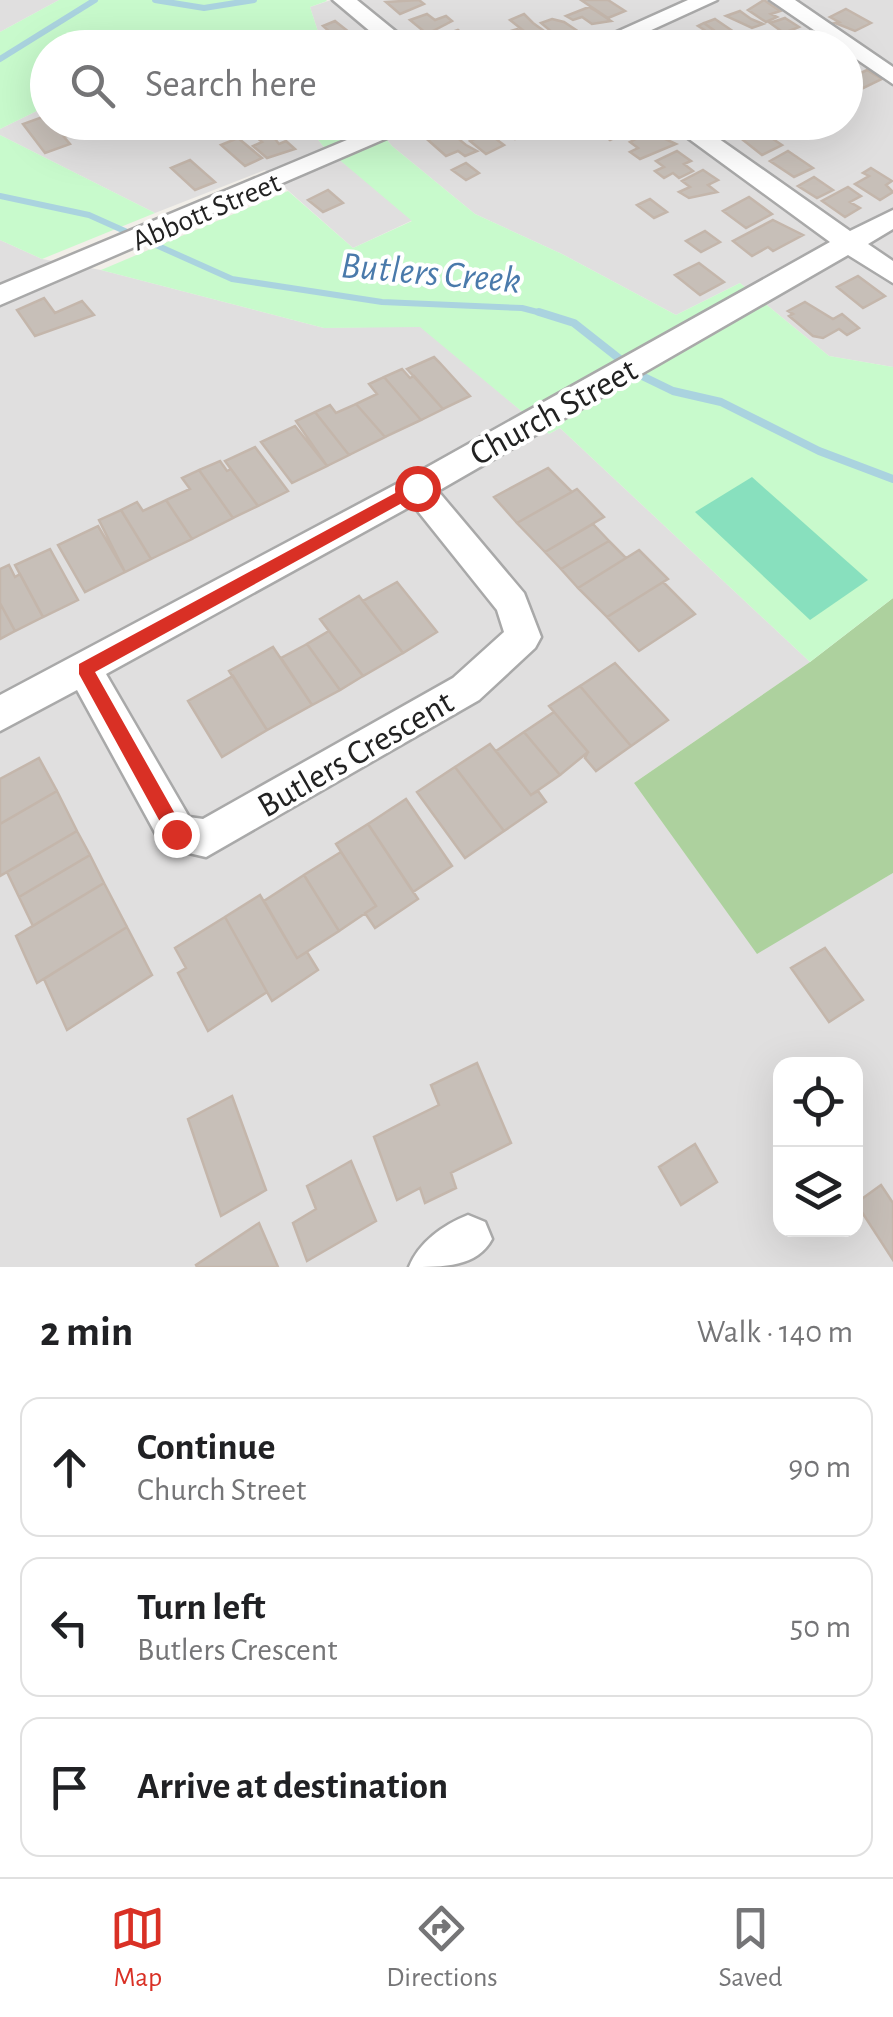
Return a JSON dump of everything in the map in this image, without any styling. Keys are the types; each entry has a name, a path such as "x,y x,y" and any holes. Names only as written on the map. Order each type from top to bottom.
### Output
{"street":[{"path":"344,0 382,30"},
{"path":"635,30 706,0"},
{"path":"781,0 825,30"},
{"path":"863,56 893,77"},
{"name":"Abbott Street","path":"0,296 371,140"},
{"path":"703,140 893,274"},
{"name":"Church Street","path":"0,714 417,488 893,218"},
{"name":"Butlers Crescent","path":"84,669 176,834 206,838 466,689 523,636 512,602 417,488"}],"shaded area":[{"path":"0,0 59,0 0,32"},
{"path":"331,0 893,0 893,367 829,356 740,283 676,315 562,254 475,214 387,140 863,140 863,30 317,30 310,7"},
{"path":"30,114 30,140 318,140 413,220 353,248 265,170 155,213 0,135 0,129"},
{"path":"0,240 42,259 101,270 324,328 420,326 549,434 560,428 810,662 634,783 757,953 893,873 893,1267 0,1267"}],"green space":[{"path":"59,0 327,1 310,7 317,30 30,30 30,114 0,129 0,32"},
{"path":"0,135 155,213 42,259 0,240"},
{"path":"318,140 387,140 475,214 562,254 676,315 740,283 829,356 893,367 893,598 810,662 560,428 549,434 420,327 324,328 101,270 288,191 353,248 412,221"},
{"path":"752,477 868,580 810,620 695,512"},
{"path":"893,598 893,873 757,954 634,783 810,662"}],"building":[{"path":"419,0 424,4 400,14 386,2"},
{"path":"581,0 608,0 625,11 608,18"},
{"path":"764,0 780,11 771,14 777,17 766,22 748,10"},
{"path":"589,7 611,21 592,24 582,17 573,20 566,16"},
{"path":"846,9 871,23 852,30 830,17"},
{"path":"740,11 763,24 752,28 726,16"},
{"path":"427,14 435,20 446,16 452,21 435,30 422,30 410,20"},
{"path":"524,14 543,30 523,30 510,20"},
{"path":"785,18 799,27 780,30 770,23"},
{"path":"552,19 576,30 550,30 541,23"},
{"path":"715,19 731,30 714,30 704,23"},
{"path":"335,21 346,30 328,30 323,26"},
{"path":"867,70 882,79 863,88 863,72"},
{"path":"35,140 67,140 70,144 45,153"},
{"path":"240,140 262,158 245,166 221,145"},
{"path":"260,140 276,140 279,144 286,141 295,149 267,158 253,146 262,142"},
{"path":"428,140 460,140 477,151 465,156 458,151 446,156"},
{"path":"497,140 504,145 486,154 470,141"},
{"path":"667,140 676,144 640,159 630,152 638,148 630,142"},
{"path":"743,140 774,140 782,145 762,155"},
{"path":"677,151 691,161 684,164 693,171 679,178 673,173 664,178 655,171 664,167 656,161"},
{"path":"788,151 813,168 794,177 770,161"},
{"path":"190,160 215,182 195,190 171,168"},
{"path":"466,163 479,173 466,180 452,170"},
{"path":"871,168 892,181 886,185 893,192 880,200 855,184 869,176 863,173"},
{"path":"703,170 718,180 708,185 717,192 689,198 679,192 690,187 682,181"},
{"path":"814,177 833,190 817,198 798,186"},
{"path":"848,187 861,196 850,202 860,208 845,217 822,201"},
{"path":"328,190 343,203 323,212 308,200"},
{"path":"749,197 772,214 746,228 723,211"},
{"path":"650,199 667,212 654,218 637,205"},
{"path":"773,220 803,235 773,251 768,247 752,256 733,241"},
{"path":"705,231 720,242 701,252 686,241"},
{"path":"699,263 724,282 700,295 675,275"},
{"path":"858,276 885,296 863,308 837,287"},
{"path":"44,298 55,313 82,301 94,315 35,336 17,310"},
{"path":"805,302 833,319 842,314 859,328 847,335 839,329 823,338 813,336 789,316 793,314 788,311"},
{"path":"434,357 470,396 443,409 407,369"},
{"path":"402,369 410,378 414,376 443,409 421,420 384,377"},
{"path":"384,377 421,420 385,437 356,404 377,394 369,384"},
{"path":"356,404 385,437 349,455 315,412 330,405 336,413"},
{"path":"315,412 349,455 327,466 296,421"},
{"path":"295,426 327,466 292,483 261,442"},
{"path":"255,447 288,491 258,506 225,461"},
{"path":"220,461 227,471 231,469 258,506 233,518 199,470"},
{"path":"548,468 572,492 517,523 494,497"},
{"path":"199,470 233,518 192,539 166,500 190,489 182,478"},
{"path":"577,489 604,517 545,552 517,523"},
{"path":"166,500 192,539 151,559 121,510 137,502 143,511"},
{"path":"121,510 151,559 125,572 99,520"},
{"path":"593,524 609,541 561,569 545,552"},
{"path":"98,526 125,572 85,592 58,545"},
{"path":"609,541 626,558 578,588 561,569"},
{"path":"50,549 78,600 43,617 15,565"},
{"path":"639,550 668,579 607,617 578,588"},
{"path":"9,565 15,577 20,574 43,617 15,631 0,603 0,569"},
{"path":"397,582 437,632 403,653 363,601"},
{"path":"663,582 695,614 639,651 607,617"},
{"path":"359,596 403,653 363,676 320,619"},
{"path":"0,603 15,631 0,639"},
{"path":"329,631 363,676 340,690 307,644"},
{"path":"307,644 340,690 312,705 281,658"},
{"path":"273,647 312,705 267,730 229,671"},
{"path":"615,663 668,720 631,746 580,686"},
{"path":"233,676 267,730 222,757 188,701"},
{"path":"580,686 631,746 596,771 585,758 588,752 549,706"},
{"path":"554,712 588,752 560,775 524,732"},
{"path":"524,732 560,775 531,795 496,751"},
{"path":"490,744 531,795 538,791 546,802 504,831 455,767"},
{"path":"39,758 57,791 0,824 0,779"},
{"path":"455,767 504,831 465,858 417,792"},
{"path":"57,791 77,831 0,876 0,824"},
{"path":"406,799 452,866 413,892 368,824"},
{"path":"368,824 418,899 375,928 365,913 376,906 336,844"},
{"path":"77,831 90,855 19,897 7,872"},
{"path":"341,852 376,906 339,931 304,875"},
{"path":"90,855 104,883 33,926 19,897"},
{"path":"304,875 339,931 297,958 264,901"},
{"path":"104,883 127,927 37,983 16,936"},
{"path":"260,895 297,958 307,952 318,970 272,1001 225,917"},
{"path":"225,917 267,992 208,1031 178,973 186,968 175,948"},
{"path":"127,927 152,975 67,1030 44,979"},
{"path":"825,948 863,1000 829,1022 791,968"},
{"path":"477,1063 511,1143 451,1173 456,1188 425,1203 420,1188 397,1200 374,1137 439,1105 431,1085"},
{"path":"232,1096 266,1190 221,1216 188,1119"},
{"path":"695,1144 717,1182 681,1205 659,1167"},
{"path":"351,1161 376,1221 307,1261 293,1223 316,1209 307,1186"},
{"path":"881,1185 893,1203 893,1260 863,1214 863,1198"},
{"path":"259,1223 278,1267 197,1267 196,1265"}],"waterway":[{"name":"Butlers Creek","path":"47,30 95,0"},
{"name":"Butlers Creek","path":"155,0 204,8 254,0"},
{"name":"Butlers Creek","path":"0,59 30,40"},
{"name":"Butlers Creek","path":"0,196 89,215 232,279 382,302 522,308 546,314"},
{"name":"Butlers Creek","path":"539,312 546,314"},
{"name":"Butlers Creek","path":"546,314 574,323 640,375 673,391 721,402 819,451 893,479"}],"route":[{"path":"176,834 84,669 417,488"}]}
